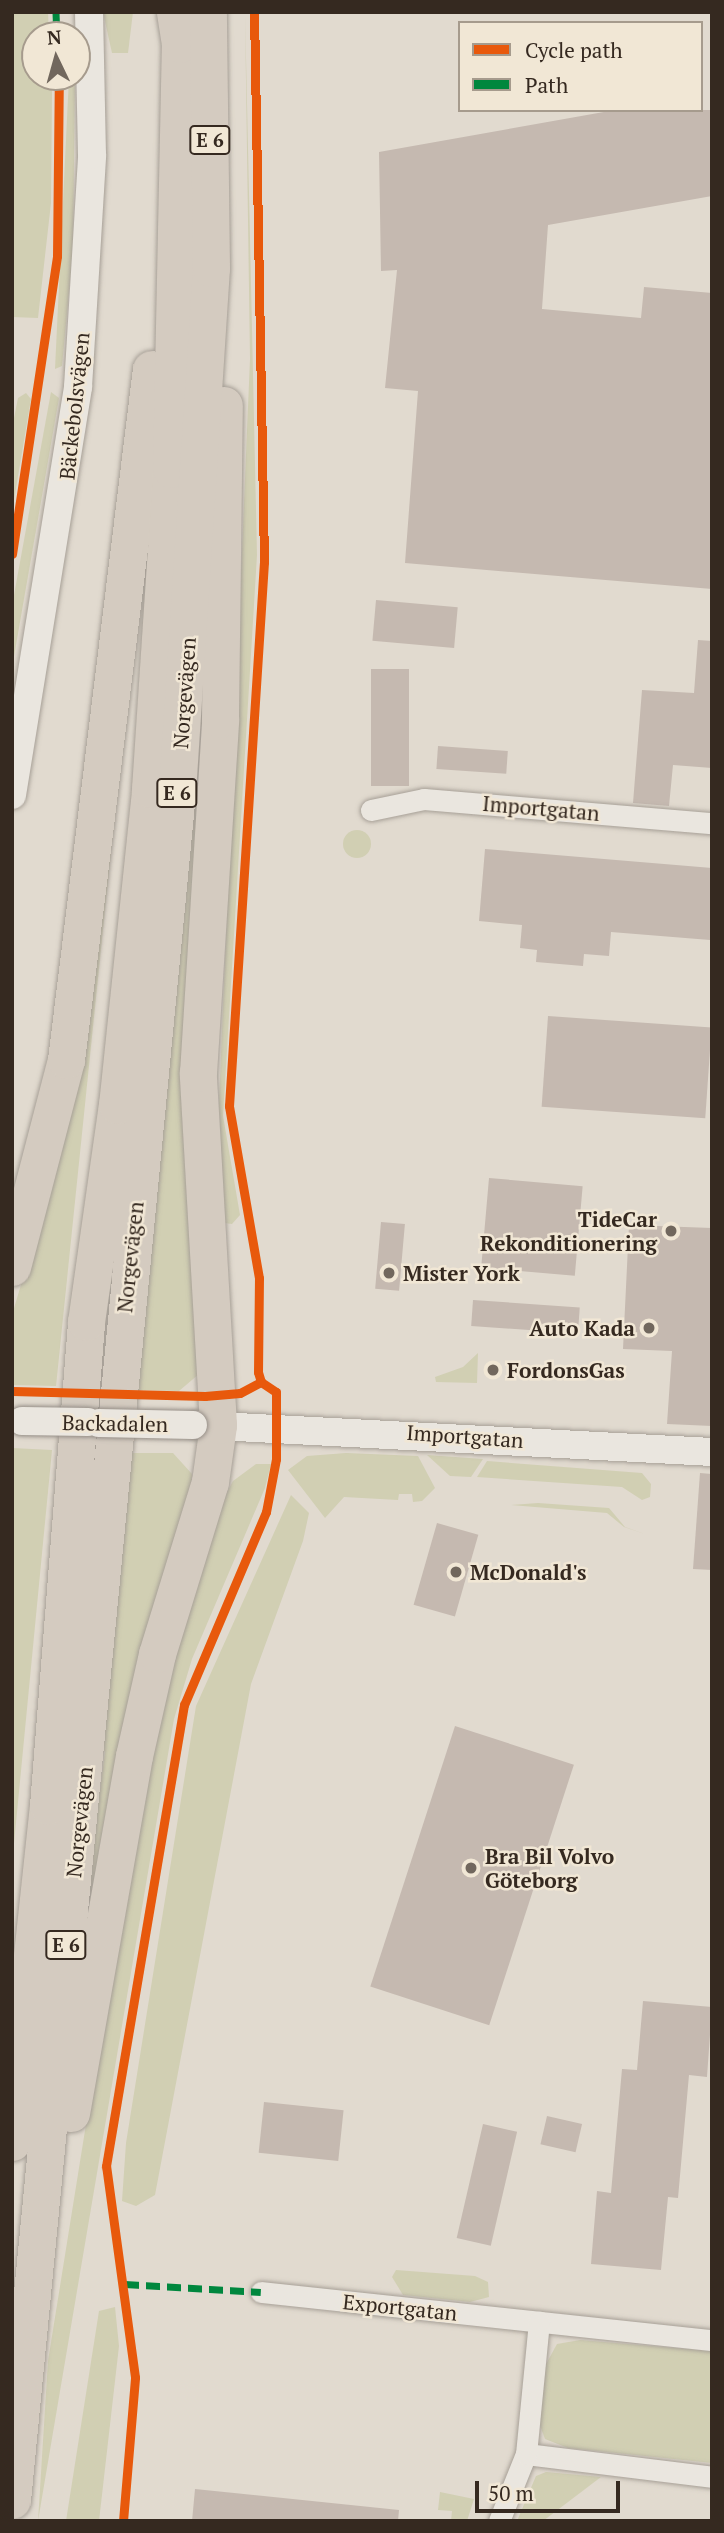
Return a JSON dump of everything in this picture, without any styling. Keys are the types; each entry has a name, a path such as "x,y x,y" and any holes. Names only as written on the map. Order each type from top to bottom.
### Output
{"highway":[{"name":"Norgevägen","path":"12,2142 48,1806 86,1322 117,1105 150,789 171,469 177,184 175,12"},
{"name":"Norgevägen","path":"12,2500 177,792 211,268 208,12"},
{"path":"12,1267 66,1060 146,422 160,262 177,184"},
{"path":"24,2380 134,1756 157,1654 210,1482 206,1425 198,1073 225,561 226,428 211,268"}],"street":[{"name":"Bäckebolsvägen","path":"12,795 22,690 79,373 92,155 89,12"},
{"name":"Importgatan","path":"371,810 424,799 712,822"},
{"name":"Backadalen","path":"17,1421 206,1425"},
{"name":"Importgatan","path":"206,1425 712,1452"},
{"name":"Exportgatan","path":"261,2292 712,2340"},
{"path":"499,2521 526,2454 538,2322"},
{"path":"526,2454 712,2476"}],"shaded area":[{"path":"12,12 48,12 48,21 21,21 21,91 52,92 51,203 38,318 12,317"},
{"path":"103,12 133,12 128,53 112,53"},
{"path":"245,12 257,555 223,1116 240,1215 232,1224 224,1223 219,1103 250,359"},
{"path":"68,91 75,91 73,249 62,366 55,369"},
{"path":"51,392 59,398 12,668 12,606"},
{"path":"26,393 31,399 12,512 12,428 18,398"},
{"path":"127,697 56,1386 13,1385 12,1315 31,1251"},
{"path":"202,730 199,1374 179,1391 136,1390"},
{"path":"357,830 367,834 371,844 367,854 357,858 347,854 343,844 347,834"},
{"path":"478,1353 477,1383 436,1382 435,1377 463,1367"},
{"path":"12,1448 52,1450 12,1864"},
{"path":"129,1453 173,1453 192,1474 192,1483 78,1959 105,1752 99,1744"},
{"path":"346,1453 418,1456 435,1488 422,1501 413,1502 412,1494 399,1494 398,1500 344,1497 325,1518 288,1470 307,1456"},
{"path":"427,1455 483,1459 471,1477 450,1476"},
{"path":"487,1461 642,1473 651,1484 650,1497 642,1500 622,1487 477,1477"},
{"path":"256,1464 271,1464 265,1488 192,1659 174,1719 38,2521 48,2361 144,1763 216,1514 233,1481"},
{"path":"291,1495 309,1513 303,1541 251,1684 155,2195 136,2206 122,2201 126,2143 196,1706"},
{"path":"538,1503 609,1508 625,1527 645,1534 624,1527 607,1513 511,1505"},
{"path":"396,2270 475,2276 488,2282 489,2297 470,2302 403,2295 392,2277"},
{"path":"115,2307 119,2346 99,2521 66,2521 99,2311"},
{"path":"580,2340 712,2351 712,2463 568,2448 545,2439 538,2420 545,2366 557,2344"},
{"path":"546,2472 601,2477 543,2521 517,2521 536,2476"},
{"path":"440,2492 474,2499 467,2521 451,2521 452,2511 438,2510"}],"building":[{"path":"712,110 712,196 548,225 542,309 641,318 644,287 712,293 712,589 405,563 418,391 385,388 397,270 381,271 379,152 604,112"},
{"path":"376,600 458,607 454,648 372,641"},
{"path":"698,640 712,641 712,768 673,765 669,806 633,803 642,690 694,693"},
{"path":"371,669 409,669 409,786 371,786"},
{"path":"438,746 508,751 506,774 436,769"},
{"path":"485,849 712,868 710,940 611,932 609,956 584,954 583,966 536,962 537,950 520,948 522,925 479,921"},
{"path":"548,1016 712,1027 705,1118 542,1107"},
{"path":"489,1178 583,1186 575,1276 481,1268"},
{"name":"Mister York","path":"381,1222 405,1224 399,1291 375,1289"},
{"path":"629,1225 712,1228 712,1426 667,1424 672,1351 623,1349"},
{"path":"473,1300 580,1307 578,1333 471,1326"},
{"path":"700,1473 712,1474 712,1570 693,1569"},
{"path":"437,1523 478,1535 455,1617 414,1605"},
{"path":"455,1726 574,1765 489,2025 370,1987"},
{"path":"643,2001 712,2007 707,2077 689,2075 678,2198 668,2197 661,2270 591,2264 597,2191 611,2193 622,2069 637,2070"},
{"path":"264,2102 344,2110 338,2161 259,2153"},
{"path":"547,2116 582,2124 576,2152 540,2144"},
{"path":"483,2124 517,2132 491,2246 457,2238"},
{"path":"195,2489 399,2510 398,2521 192,2521"}],"marked path":[{"path":"56,12 56,21"},
{"path":"125,2284 261,2292"}],"cycle path":[{"path":"123,2521 135,2377 106,2166 184,1705 266,1512 276,1459 276,1392 261,1382 258,1372 259,1278 229,1106 264,562 254,12"},
{"path":"12,554 57,256 59,91"},
{"path":"12,1391 205,1396 240,1393 261,1382"}],"place":[{"name":"TideCar Rekonditionering","path":"671,1231"},
{"name":"Mister York","path":"389,1273"},
{"name":"Auto Kada","path":"649,1328"},
{"name":"FordonsGas","path":"493,1370"},
{"name":"McDonald's","path":"456,1572"},
{"name":"Bra Bil Volvo Göteborg","path":"471,1868"}]}
